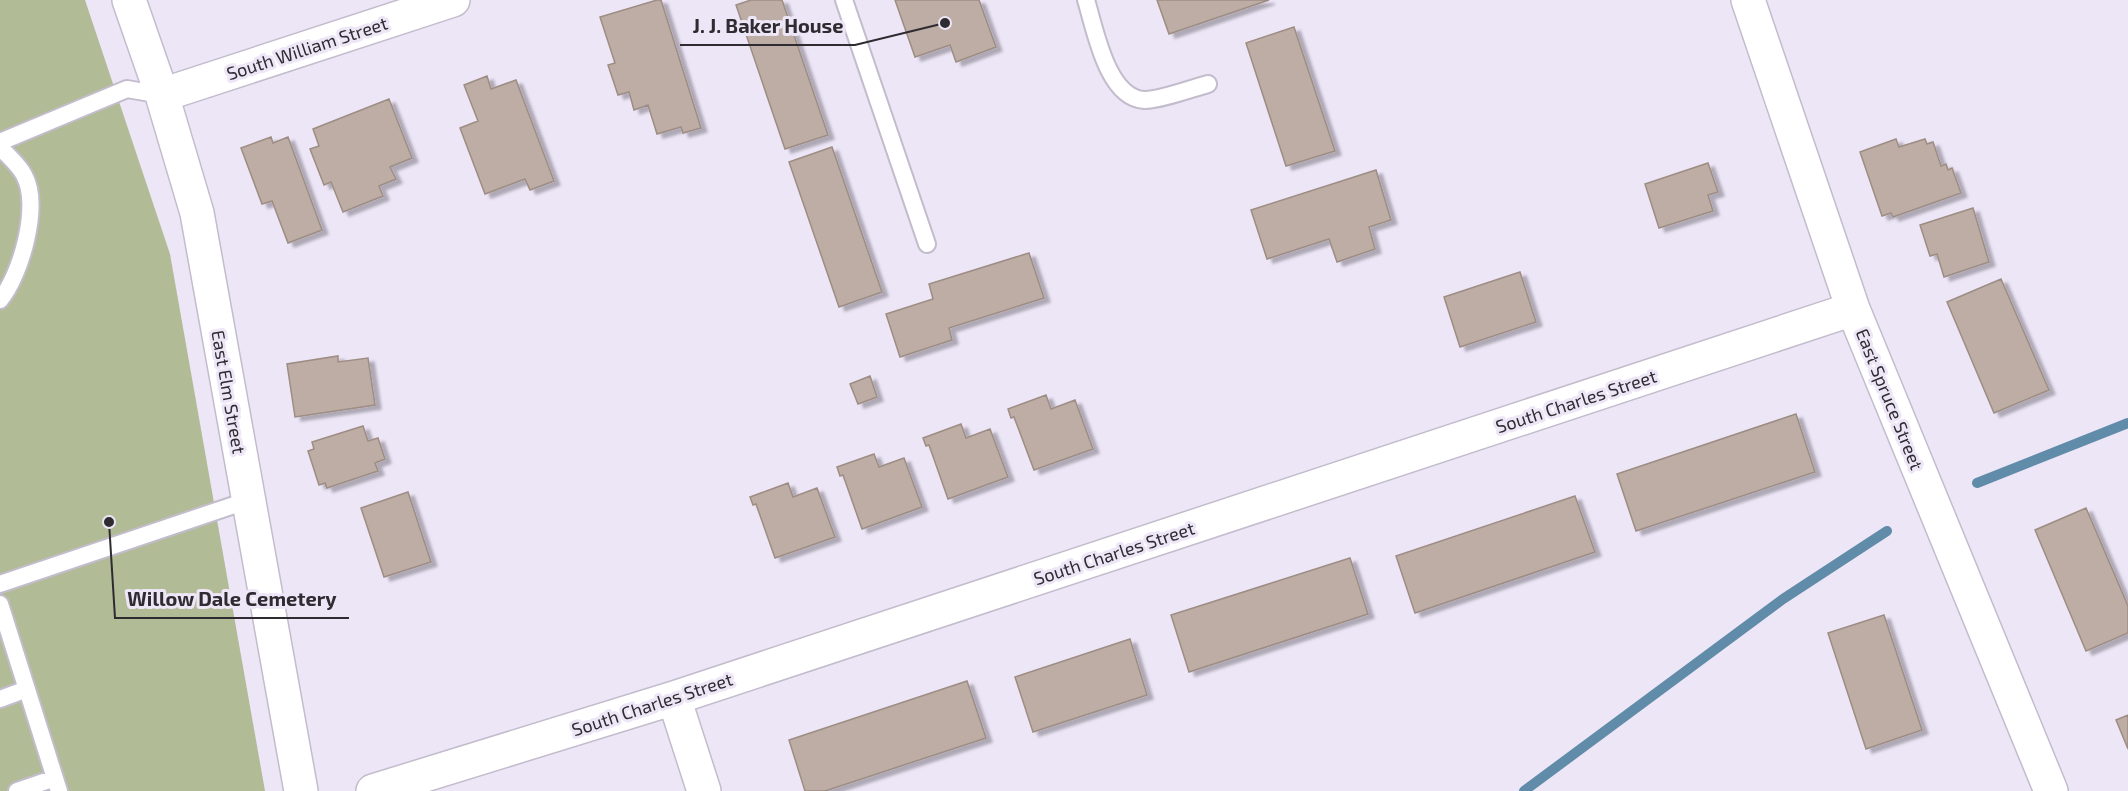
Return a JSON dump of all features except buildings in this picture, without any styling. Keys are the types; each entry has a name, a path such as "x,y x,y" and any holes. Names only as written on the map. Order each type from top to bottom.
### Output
{"street":[{"name":"East Elm Street","path":"129,0 162,95 197,213 301,791"},
{"name":"South William Street","path":"162,95 453,0"},
{"name":"East Spruce Street","path":"1748,0 1853,309 2051,791"},
{"name":"South Charles Street","path":"373,791 674,698 1853,309"},
{"path":"674,698 704,791"}],"lane":[{"path":"844,0 927,244"},
{"path":"1086,0 1110,74 1124,93 1144,100 1208,84"},
{"path":"0,142 127,89 162,95"},
{"path":"0,147 25,176 31,206 21,261 0,300"},
{"path":"0,584 249,500"},
{"path":"0,604 57,784 17,791"},
{"path":"0,699 27,689"}],"green space":[{"path":"0,0 85,0 170,254 265,791 0,791"}],"waterway":[{"path":"1977,483 2128,423"},
{"path":"1524,791 1783,599 1887,531"}],"place":[{"name":"J. J. Baker House","path":"945,23"},
{"name":"Willow Dale Cemetery","path":"109,522"}]}
